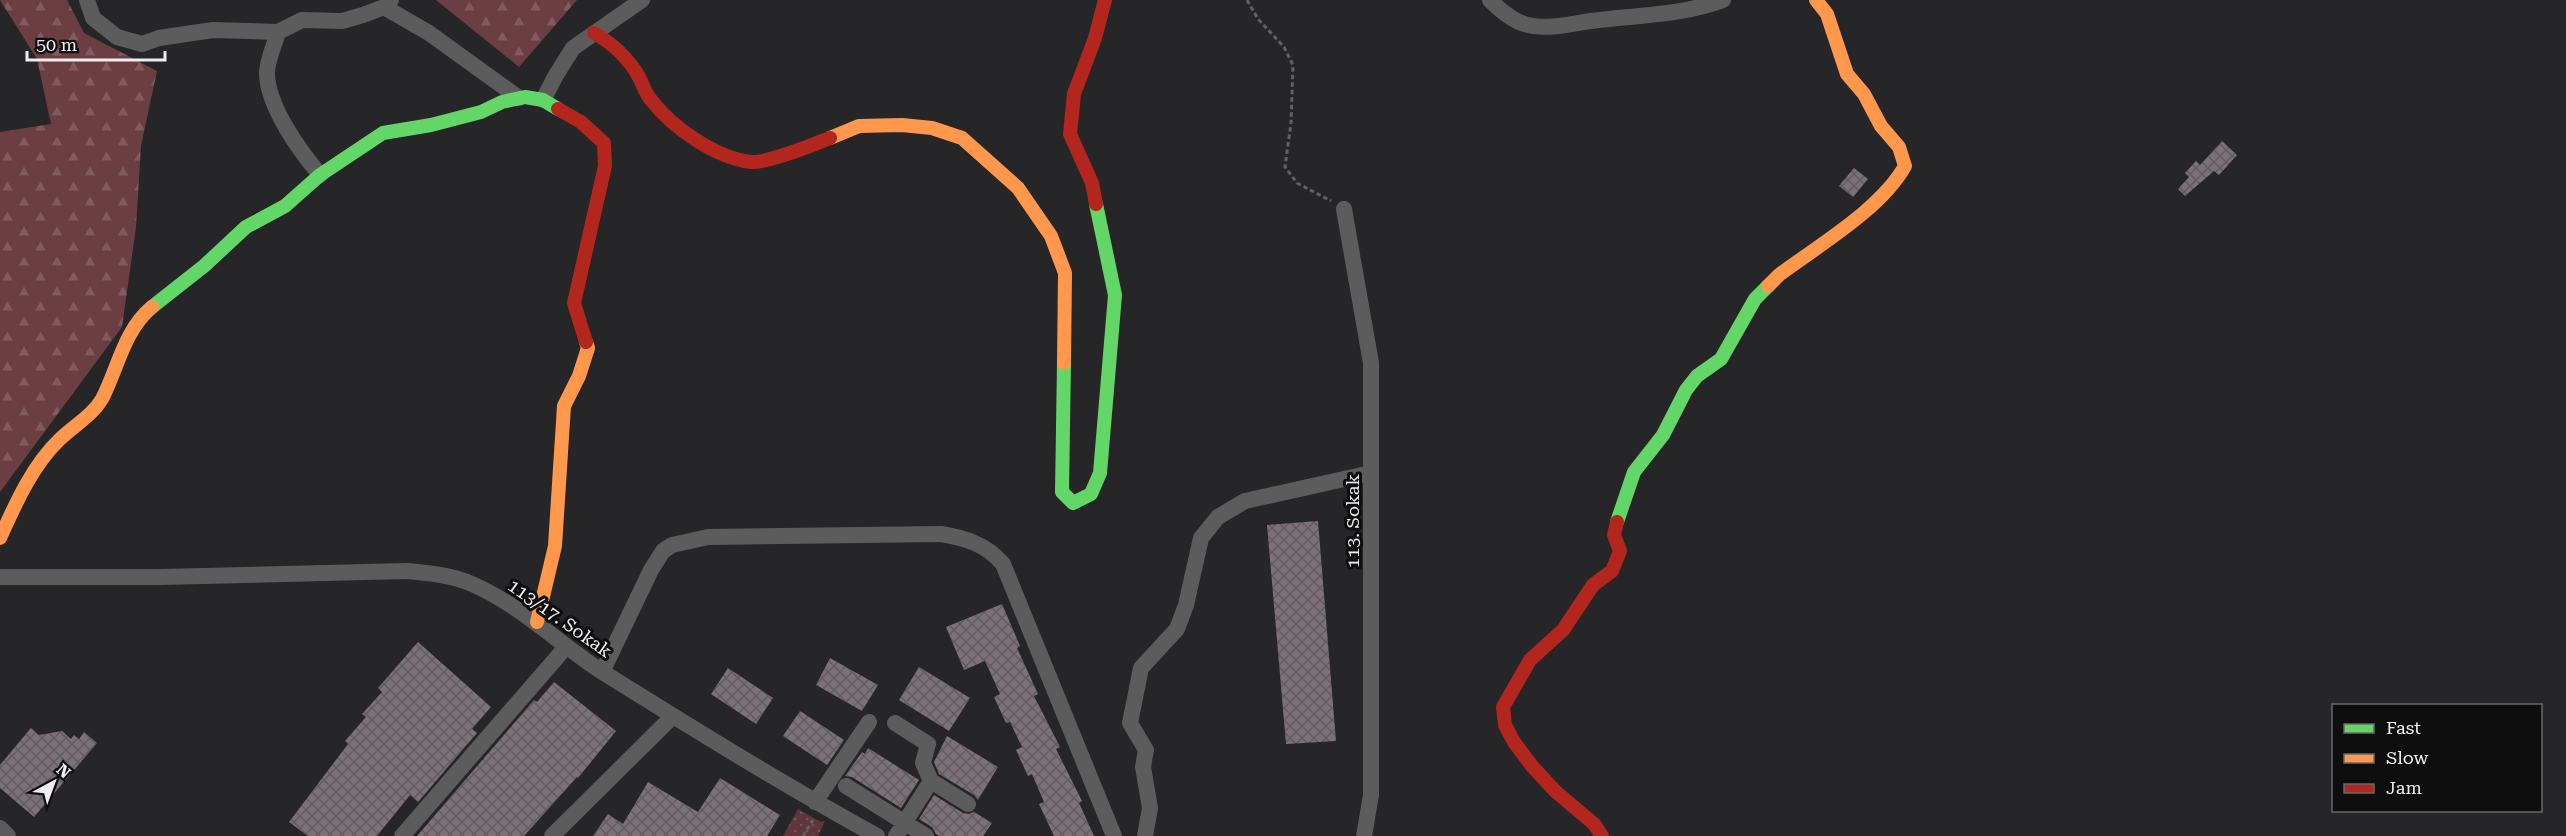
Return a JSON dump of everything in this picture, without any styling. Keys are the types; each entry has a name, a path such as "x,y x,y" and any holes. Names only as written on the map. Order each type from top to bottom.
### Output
{"street":[{"path":"87,0 93,18 117,37 142,44 159,38 213,30 278,32 302,20 342,21 388,4 519,98"},
{"path":"543,100 573,48 642,0"},
{"path":"594,33 610,42 638,75 651,101 689,136 722,154 753,162 801,150 860,126 902,124 932,128 962,138 1018,188 1052,236 1065,273 1062,492 1073,503 1091,494 1100,473 1115,296 1092,183 1070,134 1074,94 1095,38 1105,0"},
{"path":"1490,0 1498,9 1519,22 1540,26 1652,16 1707,6 1723,0"},
{"path":"1602,836 1594,824 1555,791 1520,750 1505,725 1503,707 1530,660 1563,630 1593,585 1612,571 1620,551 1614,536 1619,510 1634,472 1663,435 1686,390 1697,376 1721,358 1755,299 1779,275 1871,206 1898,180 1905,166 1899,147 1881,126 1864,94 1847,74 1827,14 1816,0"},
{"path":"278,32 267,73 275,107 301,152 320,175"},
{"path":"0,538 18,499 40,465 58,441 90,414 101,400 123,348 143,315 195,273 246,227 285,206 320,175 383,133 431,125 481,112 502,102 525,97 543,100 581,122 600,138 604,143 605,166 574,303 588,348 579,376 564,406 555,546 537,622"},
{"name":"113. Sokak","path":"1344,208 1371,363 1371,795 1364,836"},
{"path":"1145,836 1150,808 1143,767 1146,750 1130,723 1142,668 1176,629 1180,621 1202,538 1218,517 1245,501 1371,473"},
{"path":"602,672 651,570 663,551 672,545 708,537 941,534 973,541 993,553 1003,564 1114,836"},
{"name":"113/17. Sokak","path":"0,577 161,578 406,571 441,574 471,583 537,622 566,647 602,672 815,802 877,836"},
{"path":"402,836 566,647"},
{"path":"552,836 673,716"},
{"path":"815,802 869,722"},
{"path":"895,723 928,744 923,763 931,781 968,804"},
{"path":"900,829 931,781"},
{"path":"846,786 900,829 926,836"},
{"path":"0,828 8,836"}],"path":[{"path":"1247,0 1258,19 1284,47 1293,65 1291,123 1286,167 1297,183 1344,208"}],"green space":[{"path":"0,0 67,0 84,33 157,71 141,146 136,227 122,327 0,492 0,132 51,124 37,59"},
{"path":"436,0 577,0 519,67"}],"shaded area":[{"path":"798,809 821,822 825,821 818,836 783,836"}],"building":[{"path":"2222,141 2237,155 2219,175 2214,171 2185,196 2178,189 2189,177 2185,173 2196,161 2200,165"},
{"path":"1854,168 1868,179 1853,197 1839,186"},
{"path":"1318,521 1336,741 1286,744 1267,525"},
{"path":"1002,604 1020,646 1017,648 1038,694 1034,696 1060,747 1056,749 1082,801 1079,803 1094,836 1054,836 1039,804 1044,802 1032,774 1028,776 1016,750 1022,747 1010,722 1006,723 994,697 1000,694 985,661 964,670 946,627"},
{"path":"418,642 491,707 472,729 477,733 418,802 410,795 377,836 308,836 289,822 348,744 345,741 366,717 362,714 382,692 378,688"},
{"path":"830,658 878,685 862,711 816,685"},
{"path":"919,667 970,698 949,731 899,700"},
{"path":"728,668 773,698 756,724 711,694"},
{"path":"554,682 616,731 578,778 524,836 417,836 534,700 537,702"},
{"path":"800,711 844,740 827,765 783,736"},
{"path":"31,728 39,735 62,731 71,739 74,735 79,739 84,732 97,743 34,817 0,788 0,765"},
{"path":"947,736 998,767 978,800 974,795 939,774 934,762"},
{"path":"868,748 919,780 901,808 852,777 845,776 862,752 865,754"},
{"path":"720,778 780,815 767,836 593,836 608,814 623,824 648,782 698,812"},
{"path":"934,795 963,813 974,812 992,823 983,836 939,836 932,827 919,819"}],"traffic: fast":[{"path":"152,307 204,266 246,227 285,206 320,175 383,133 431,125 481,112 502,102 525,97 543,100 558,109"},
{"path":"1064,363 1062,492 1073,503 1091,494 1100,473 1115,295 1096,204"},
{"path":"1617,522 1634,472 1663,435 1686,390 1697,376 1721,359 1755,299 1768,286"}],"traffic: slow":[{"path":"1768,286 1779,275 1830,239 1881,197 1905,166 1899,147 1881,126 1864,94 1847,74 1827,14 1816,0"},
{"path":"830,138 859,126 902,125 932,128 962,138 1018,188 1051,236 1065,273 1064,363"},
{"path":"0,538 25,486 40,462 49,450 88,416 102,399 128,338 142,316 152,307"},
{"path":"537,622 555,546 564,406 579,376 588,348 586,342"}],"traffic: jam":[{"path":"1096,204 1092,183 1070,134 1074,94 1095,38 1105,0"},
{"path":"594,33 625,58 635,70 650,99 671,121 696,140 724,155 759,162 830,138"},
{"path":"558,109 581,122 604,143 605,166 574,303 586,342"},
{"path":"1602,836 1594,824 1555,791 1532,766 1514,742 1505,725 1503,707 1530,660 1563,630 1593,585 1612,571 1620,551 1614,535 1617,522"}]}
